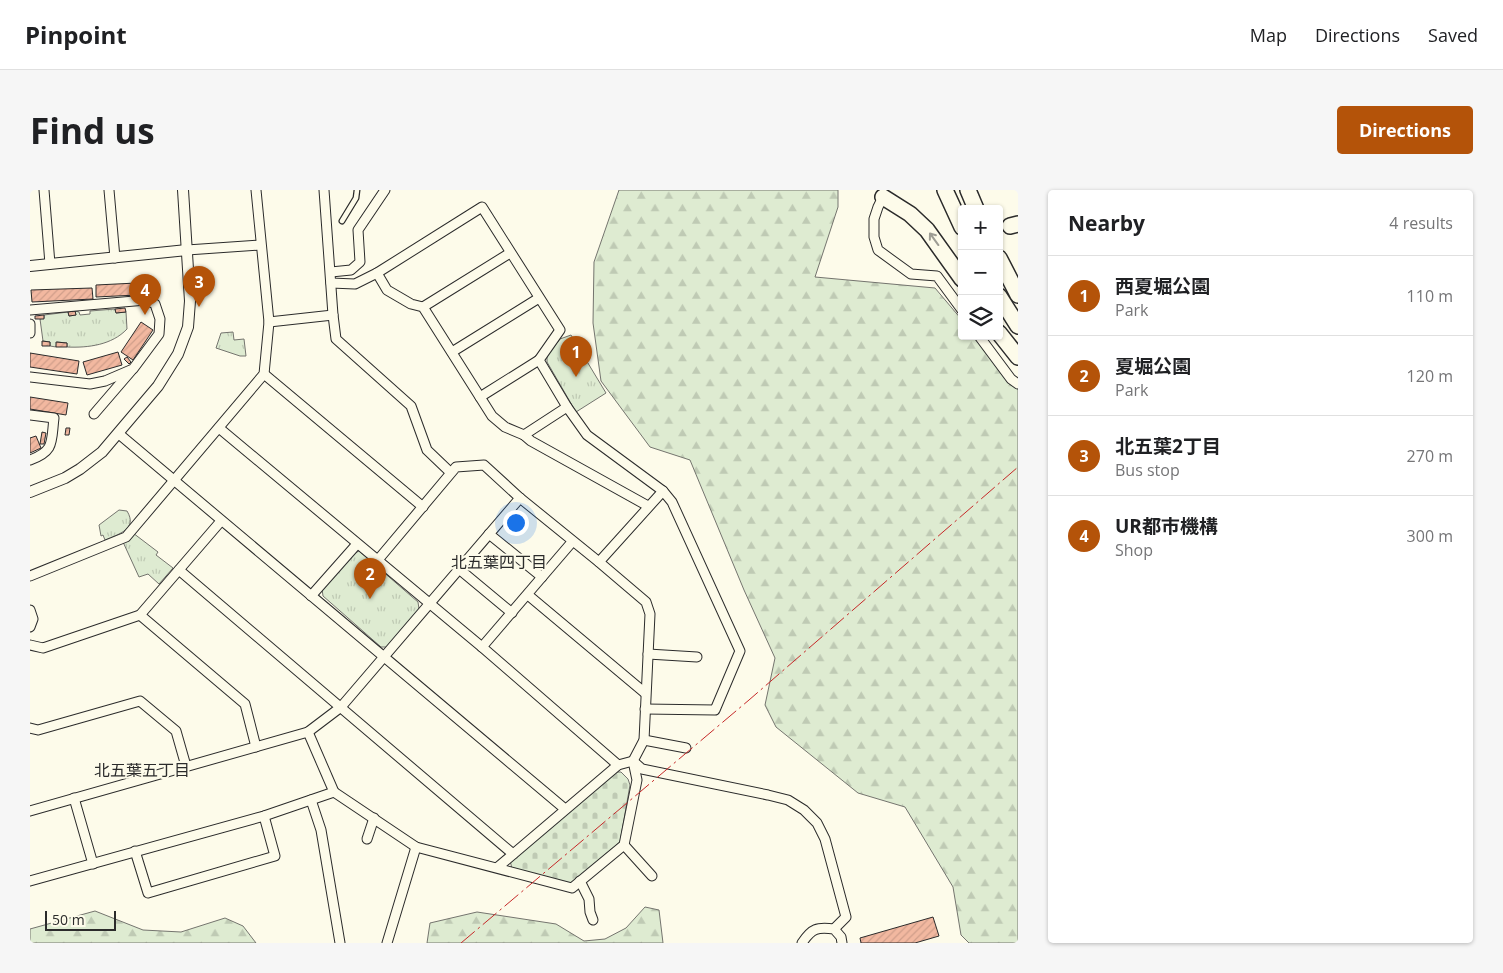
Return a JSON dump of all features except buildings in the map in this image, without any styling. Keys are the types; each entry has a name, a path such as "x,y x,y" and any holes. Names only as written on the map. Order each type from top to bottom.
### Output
{"highway":[{"path":"945,190 958,218"},
{"path":"968,190 974,205"},
{"path":"885,193 927,230 958,273"},
{"path":"1003,266 1018,295"},
{"path":"1003,302 1018,326"},
{"path":"1003,338 1018,357"}],"street":[{"path":"44,190 50,264"},
{"path":"109,190 115,258"},
{"path":"30,492 65,478 102,452 165,377 178,354 184,340 190,315 188,250 183,190"},
{"path":"30,576 126,537 264,374 269,322 260,246 256,190"},
{"path":"324,190 336,339 411,406 427,450 450,472"},
{"path":"330,272 351,270 360,262 358,230 385,190"},
{"path":"885,193 874,219 874,237 878,250 911,274 937,276 958,305"},
{"path":"331,283 355,284 482,207 560,330 539,360 480,398"},
{"path":"30,266 188,250 260,246"},
{"path":"423,307 510,253"},
{"path":"376,273 387,290 411,304 423,307 480,398 492,416 499,422 648,506"},
{"path":"452,352 539,298"},
{"path":"30,310 146,300 156,304 160,319 159,334 133,369 94,414"},
{"path":"269,322 333,315"},
{"path":"30,324 30,333"},
{"path":"982,340 1011,379 1018,384"},
{"path":"539,360 567,407 587,435 663,491 672,502 740,651 715,710 645,709"},
{"path":"30,377 90,384 105,381 133,369"},
{"path":"264,374 423,507"},
{"path":"524,435 567,407"},
{"path":"30,415 54,418 48,451 30,460"},
{"path":"218,428 482,647 618,764"},
{"path":"118,434 565,809"},
{"path":"308,732 334,792 416,847 498,867 572,888 624,845 637,780 633,761 644,740 650,614 646,602 572,542 484,465 456,467 450,472 377,561"},
{"path":"599,562 663,491"},
{"path":"30,811 308,732 341,707 520,498"},
{"path":"30,645 43,648 140,615 221,521"},
{"path":"489,534 542,578"},
{"path":"482,647 572,542"},
{"path":"311,596 357,544"},
{"path":"459,569 512,613"},
{"path":"179,570 513,854"},
{"path":"528,595 646,693"},
{"path":"30,610 33,619 30,627"},
{"path":"140,615 245,704 256,747"},
{"path":"648,654 698,657"},
{"path":"30,728 38,730 140,701 176,731 186,766"},
{"path":"644,740 686,748"},
{"path":"498,867 618,764 633,761"},
{"path":"633,761 642,769 788,800 804,810 818,823 825,839 846,917 834,930"},
{"path":"30,881 264,816 334,792"},
{"path":"74,798 93,864"},
{"path":"311,800 321,830 340,943"},
{"path":"135,851 148,893 275,856 264,816"},
{"path":"367,839 374,818"},
{"path":"624,845 652,876"},
{"path":"387,943 416,847"},
{"path":"580,882 589,899 593,920"},
{"path":"802,943 809,932 822,928 834,930 841,937 842,943"}],"lane":[{"path":"342,221 356,198 357,190"}],"green space":[{"path":"619,190 838,190 838,207 815,277 935,288 958,315 958,340 978,340 1018,388 1018,943 969,943 961,935 953,887 905,807 858,793 776,727 765,705 775,658 744,590 690,460 650,447 601,381 593,323 594,262"},
{"path":"115,309 116,313 126,312 127,329 114,339 91,346 75,347 67,347 67,343 57,342 56,347 50,346 50,342 43,341 40,319 44,318 44,315 68,312 69,316 76,315 75,311 79,312 80,315 90,314 90,311"},
{"path":"233,332 234,340 244,339 246,356 240,356 216,348 221,333"},
{"path":"571,335 606,393 576,412 547,362 547,355 560,339"},
{"path":"119,510 127,511 130,517 129,527 105,540 103,535 101,536 99,525"},
{"path":"133,533 158,552 156,555 173,568 159,584 148,574 139,577 123,542"},
{"path":"359,551 418,602 419,609 389,647 381,647 323,596 322,589 353,554"},
{"path":"612,772 621,772 628,779 630,785 620,842 569,885 512,869 510,860"},
{"path":"645,907 659,910 663,943 427,943 430,923 477,912 556,924 584,941 605,939 626,928"},
{"path":"95,911 143,930 181,932 225,918 243,926 256,943 30,943 30,929"}],"power":[{"path":"461,943 749,700 1018,467"}],"place":[{"name":"北五葉2丁目","path":"199,307"},
{"name":"UR都市機構","path":"145,315"},
{"name":"西夏堀公園","path":"576,377"},
{"name":"夏堀公園","path":"370,599"}],"district":[{"name":"北五葉四丁目","path":"499,562"},
{"name":"北五葉五丁目","path":"142,770"}]}
